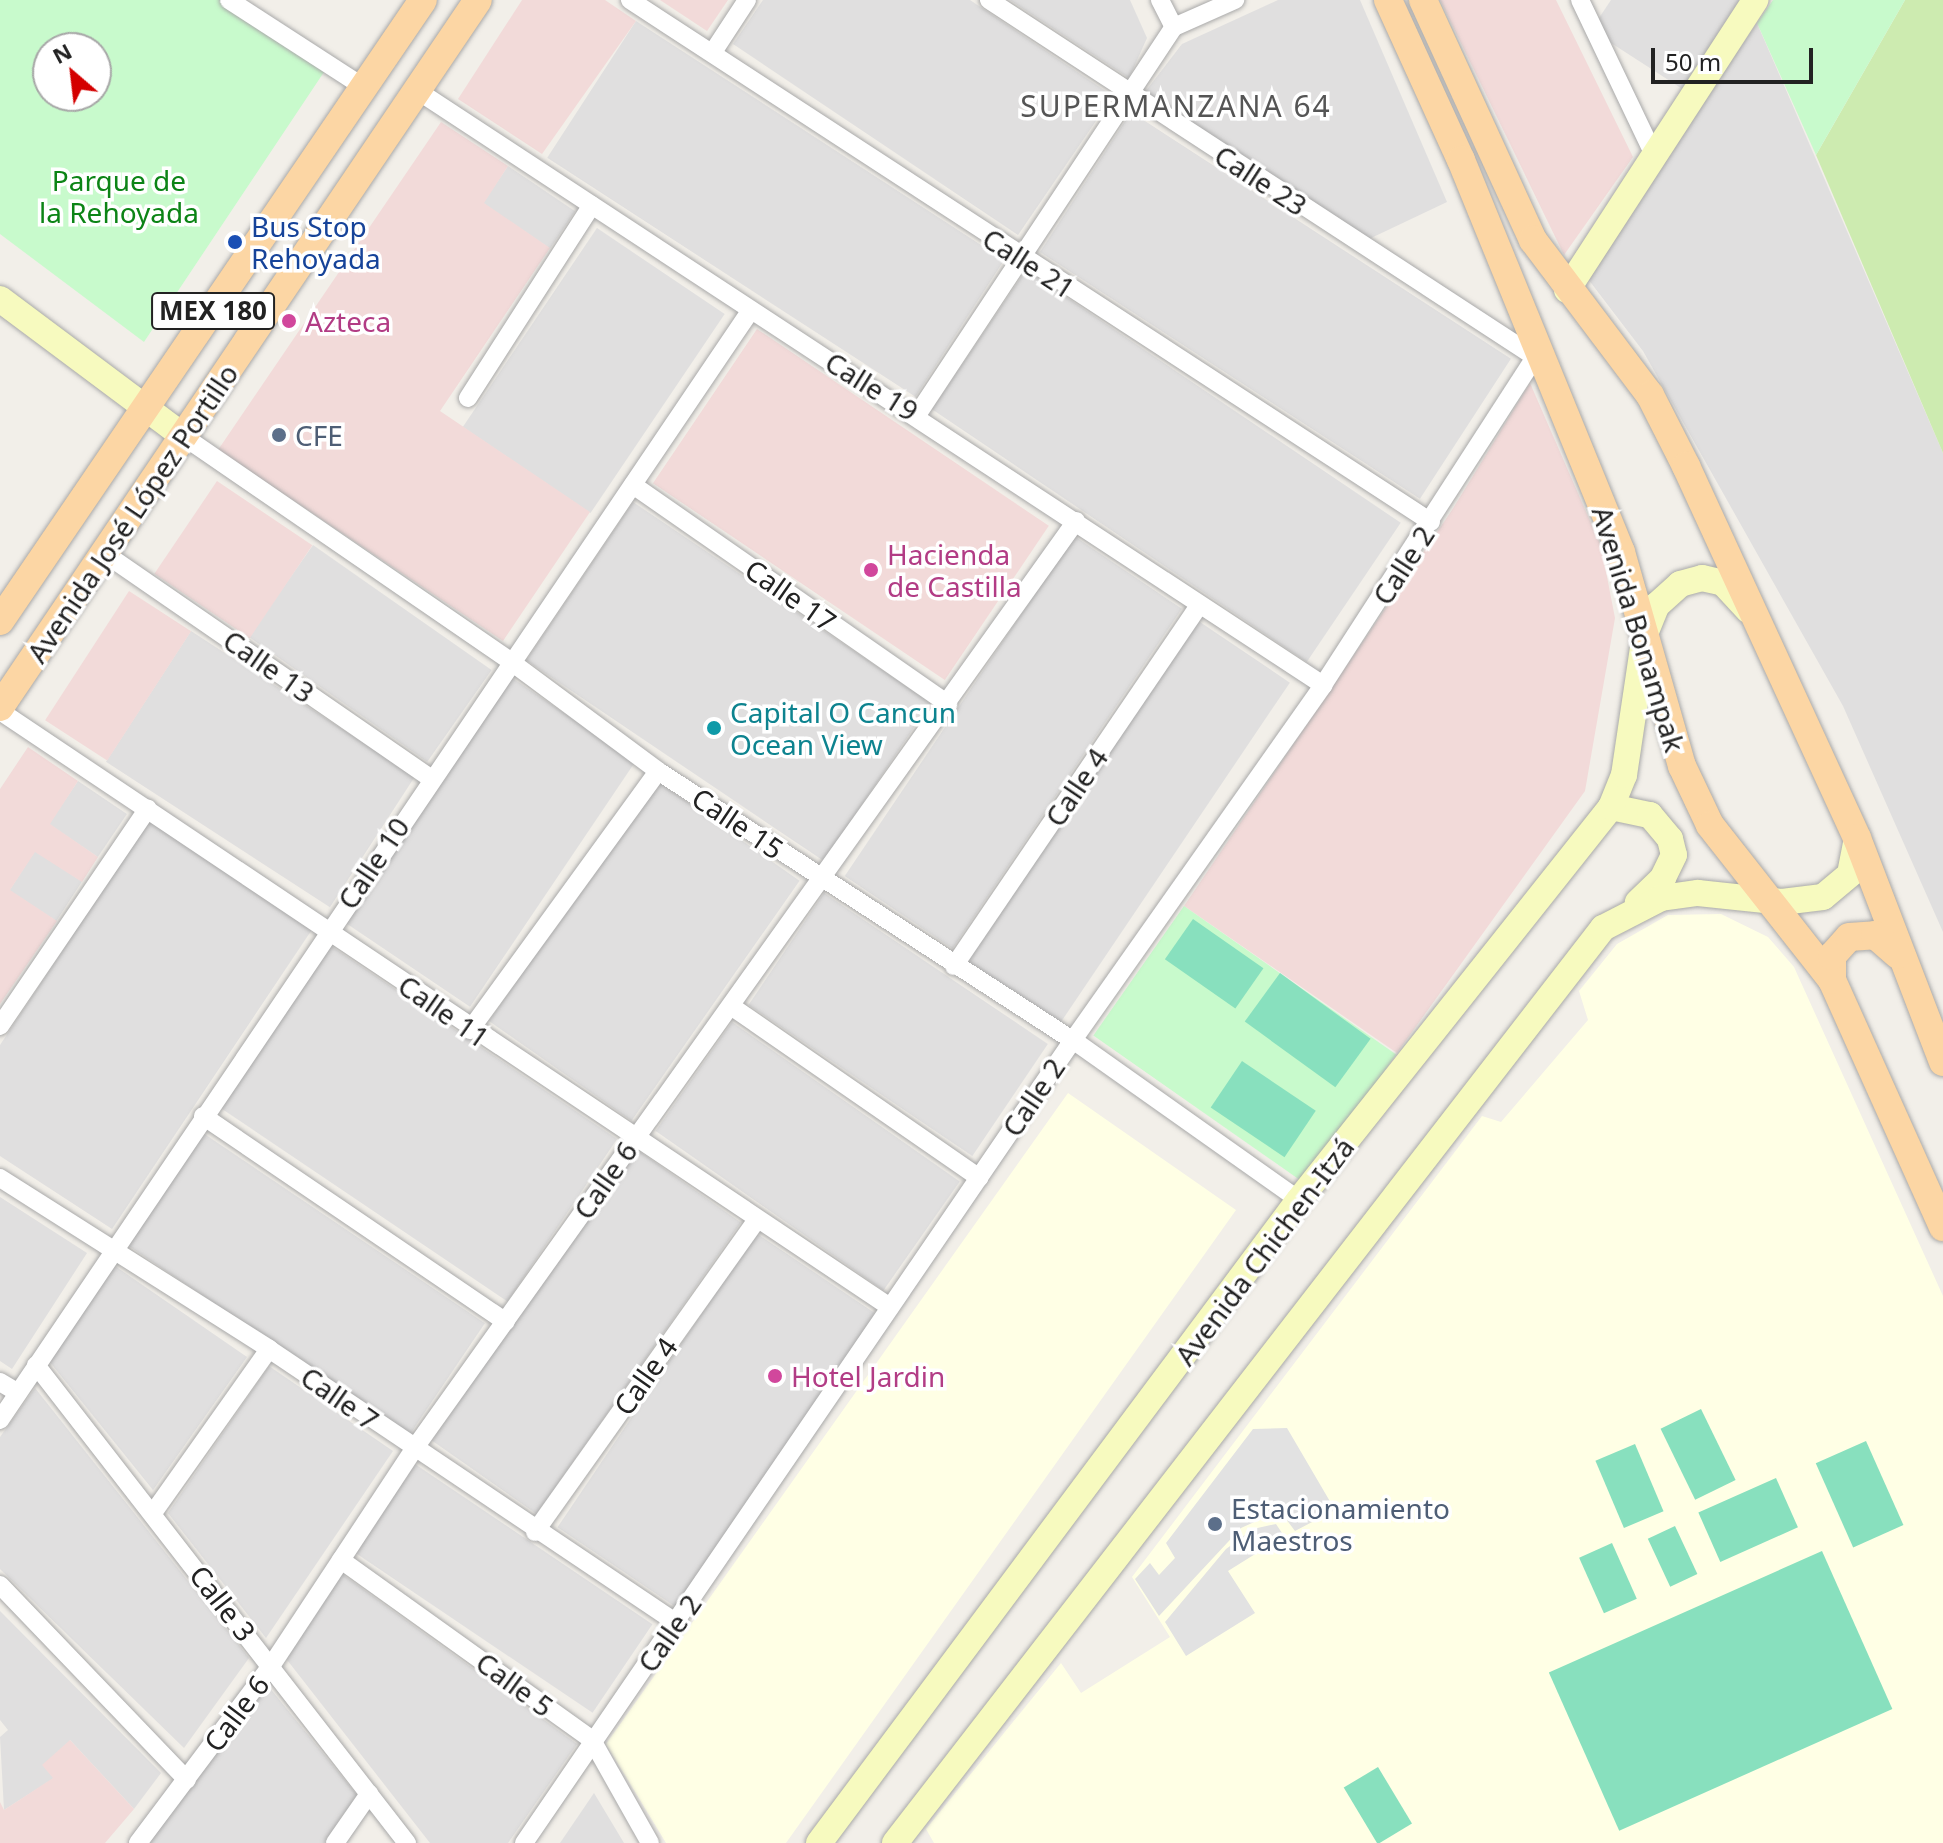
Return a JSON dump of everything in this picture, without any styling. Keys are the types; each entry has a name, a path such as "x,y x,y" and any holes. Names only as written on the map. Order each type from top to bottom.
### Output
{"main road":[{"name":"Avenida José López Portillo","path":"0,621 146,412 362,86 423,0"},
{"name":"Avenida José López Portillo","path":"0,709 107,555 183,436 478,0"},
{"name":"Avenida Bonampak","path":"1388,0 1621,552 1682,766 1710,825 1767,900 1817,954 1832,980 1943,1227"},
{"path":"1423,0 1519,213 1567,290 1650,395 1857,838 1898,955 1943,1062"},
{"path":"1567,290 1755,0"},
{"path":"0,299 146,412 183,436"},
{"path":"1645,634 1669,591 1702,578 1732,589 1758,627"},
{"name":"Avenida Chichen-Itzá","path":"819,1843 1299,1200 1611,807 1624,775 1639,699 1645,634"},
{"path":"895,1843 1603,928 1630,910 1663,878 1674,855 1658,821 1611,807"},
{"path":"1630,910 1661,898 1698,893 1767,900 1811,900 1834,892 1855,863 1857,838"},
{"path":"1832,980 1832,956 1849,937 1875,935 1898,955"}],"street":[{"path":"229,0 362,86"},
{"name":"Calle 21","path":"630,0 1023,259 1431,522"},
{"path":"713,52 747,0"},
{"name":"Calle 23","path":"989,0 1130,95 1538,353"},
{"path":"1160,0 1174,27"},
{"path":"917,415 1174,27 1235,0"},
{"path":"1580,0 1654,155"},
{"name":"Calle 19","path":"418,91 917,415 1198,607 1323,685"},
{"path":"468,398 592,205"},
{"name":"Calle 10","path":"0,1420 430,778 751,310"},
{"name":"Calle 2","path":"524,1843 1073,1040 1323,685 1538,353"},
{"name":"Calle 15","path":"183,436 510,661 658,771 954,966 1073,1040 1299,1200"},
{"name":"Calle 17","path":"633,485 948,704"},
{"name":"Calle 6","path":"138,1843 271,1666 414,1449 635,1138 824,881 1076,521"},
{"name":"Calle 13","path":"107,555 430,778"},
{"name":"Calle 4","path":"954,966 1198,607"},
{"name":"Calle 11","path":"0,709 470,1030 890,1307"},
{"path":"470,1030 658,771"},
{"path":"0,1026 148,808"},
{"path":"731,1006 979,1178"},
{"path":"203,1116 506,1322"},
{"name":"Calle 7","path":"0,1178 269,1349 535,1532 677,1623"},
{"name":"Calle 4","path":"535,1532 756,1221"},
{"path":"153,1513 269,1349"},
{"name":"Calle 3","path":"36,1365 407,1843"},
{"path":"0,1382 18,1393"},
{"name":"Calle 5","path":"341,1560 592,1740 650,1843"},
{"path":"0,1585 187,1780"},
{"path":"335,1843 369,1794"}],"shaded area":[{"path":"522,0 605,0 636,21 542,154 458,99"},
{"path":"660,0 728,0 707,31"},
{"path":"763,0 970,0 1113,96 1018,235 733,44"},
{"path":"1010,0 1130,0 1147,38 1129,78"},
{"path":"1278,0 1360,0 1447,202 1369,239 1145,92 1182,44"},
{"path":"1440,0 1556,0 1633,157 1564,255"},
{"path":"1611,0 1747,0 1687,92 1591,30"},
{"path":"636,21 1004,260 915,397 547,158"},
{"path":"1757,23 1943,453 1943,932 1843,706 1643,351 1585,275"},
{"path":"1131,112 1511,359 1420,499 1040,252"},
{"path":"441,122 508,166 484,203 550,248 440,411 590,512 503,641 218,450"},
{"path":"508,166 575,211 550,249 483,203"},
{"path":"597,228 725,314 590,513 463,427"},
{"path":"1026,270 1401,523 1307,662 932,409"},
{"path":"757,329 1049,526 945,680 653,483"},
{"path":"1530,383 1601,546 1615,618 1585,791 1397,1053 1184,906 1452,510"},
{"path":"217,481 312,545 250,638 154,574"},
{"path":"633,502 931,703 824,861 526,660"},
{"path":"1074,536 1182,609 953,949 845,876"},
{"path":"313,545 492,670 427,762 249,637"},
{"path":"129,591 191,631 107,760 45,720"},
{"path":"1197,620 1290,683 1059,1024 967,962"},
{"path":"191,631 415,776 330,907 106,762"},
{"path":"512,678 636,761 470,1007 346,923"},
{"path":"28,747 78,781 50,824 98,857 82,882 35,852 10,890 57,921 0,1004 0,789"},
{"path":"78,781 127,814 98,857 49,824"},
{"path":"657,781 800,881 631,1121 489,1021"},
{"path":"149,820 313,928 112,1229 0,1156 0,1045"},
{"path":"35,851 82,881 56,921 9,890"},
{"path":"824,893 1048,1044 972,1156 749,1005"},
{"path":"1721,914 1768,937 1794,967 1943,1296 1943,1843 934,1843 926,1829 1061,1663 1081,1693 1170,1637 1132,1577 1482,1116 1501,1122 1588,1020 1579,991 1617,944 1668,915"},
{"path":"331,946 617,1139 507,1301 221,1108"},
{"path":"732,1022 960,1181 883,1290 656,1131"},
{"path":"1068,1093 1236,1210 786,1843 666,1843 606,1744"},
{"path":"203,1133 485,1323 409,1435 128,1245"},
{"path":"636,1149 741,1222 537,1514 432,1441"},
{"path":"0,1197 87,1253 12,1369 0,1361"},
{"path":"756,1233 875,1314 677,1608 557,1527"},
{"path":"115,1266 247,1357 153,1490 49,1361"},
{"path":"269,1366 393,1451 266,1638 168,1513"},
{"path":"35,1388 249,1658 184,1748 0,1569 0,1437"},
{"name":"Estacionamiento Maestros","path":"1287,1428 1335,1510 1295,1531 1286,1519 1272,1514 1241,1528 1159,1616 1135,1579 1150,1563 1159,1575 1175,1558 1166,1543 1253,1429"},
{"path":"412,1462 652,1624 593,1713 352,1551"},
{"path":"1276,1524 1284,1536 1228,1571 1255,1613 1186,1656 1165,1622 1226,1549 1253,1529"},
{"path":"342,1574 577,1744 508,1843 430,1843 284,1656"},
{"path":"0,1611 161,1773 134,1809 70,1740 54,1778 4,1810 0,1737 8,1730 0,1720"},
{"path":"264,1681 357,1795 324,1843 141,1843"},
{"path":"70,1740 134,1809 105,1843 0,1843 0,1802 4,1810 53,1778 42,1765"},
{"path":"594,1793 624,1843 560,1843"}],"green space":[{"name":"Parque de la Rehoyada","path":"0,0 231,0 326,69 144,342 0,234"},
{"path":"1773,0 1905,0 1816,155 1757,23"},
{"path":"1905,0 1943,0 1943,453 1816,155"},
{"path":"1184,906 1396,1055 1306,1184 1093,1035"},
{"path":"1193,919 1263,968 1235,1008 1165,959"},
{"path":"1280,973 1371,1039 1335,1087 1245,1022"},
{"path":"1242,1061 1316,1111 1284,1157 1211,1107"},
{"path":"1701,1409 1736,1480 1695,1500 1661,1429"},
{"path":"1866,1441 1903,1525 1853,1547 1816,1463"},
{"path":"1635,1444 1664,1511 1624,1528 1595,1461"},
{"path":"1776,1478 1798,1527 1720,1562 1698,1513"},
{"path":"1675,1526 1697,1574 1670,1587 1648,1539"},
{"path":"1612,1543 1637,1599 1604,1613 1579,1558"},
{"path":"1822,1551 1892,1709 1619,1831 1549,1673"},
{"path":"1378,1767 1412,1824 1377,1843 1344,1788"}],"place":[{"name":"Bus Stop Rehoyada","path":"235,242"},
{"name":"Azteca","path":"289,321"},
{"name":"CFE","path":"279,435"},
{"name":"Hacienda de Castilla","path":"871,570"},
{"name":"Capital O Cancun Ocean View","path":"714,728"},
{"name":"Hotel Jardin","path":"775,1376"},
{"name":"Estacionamiento Maestros","path":"1215,1524"}],"district":[{"name":"SUPERMANZANA 64","path":"1176,106"}]}
